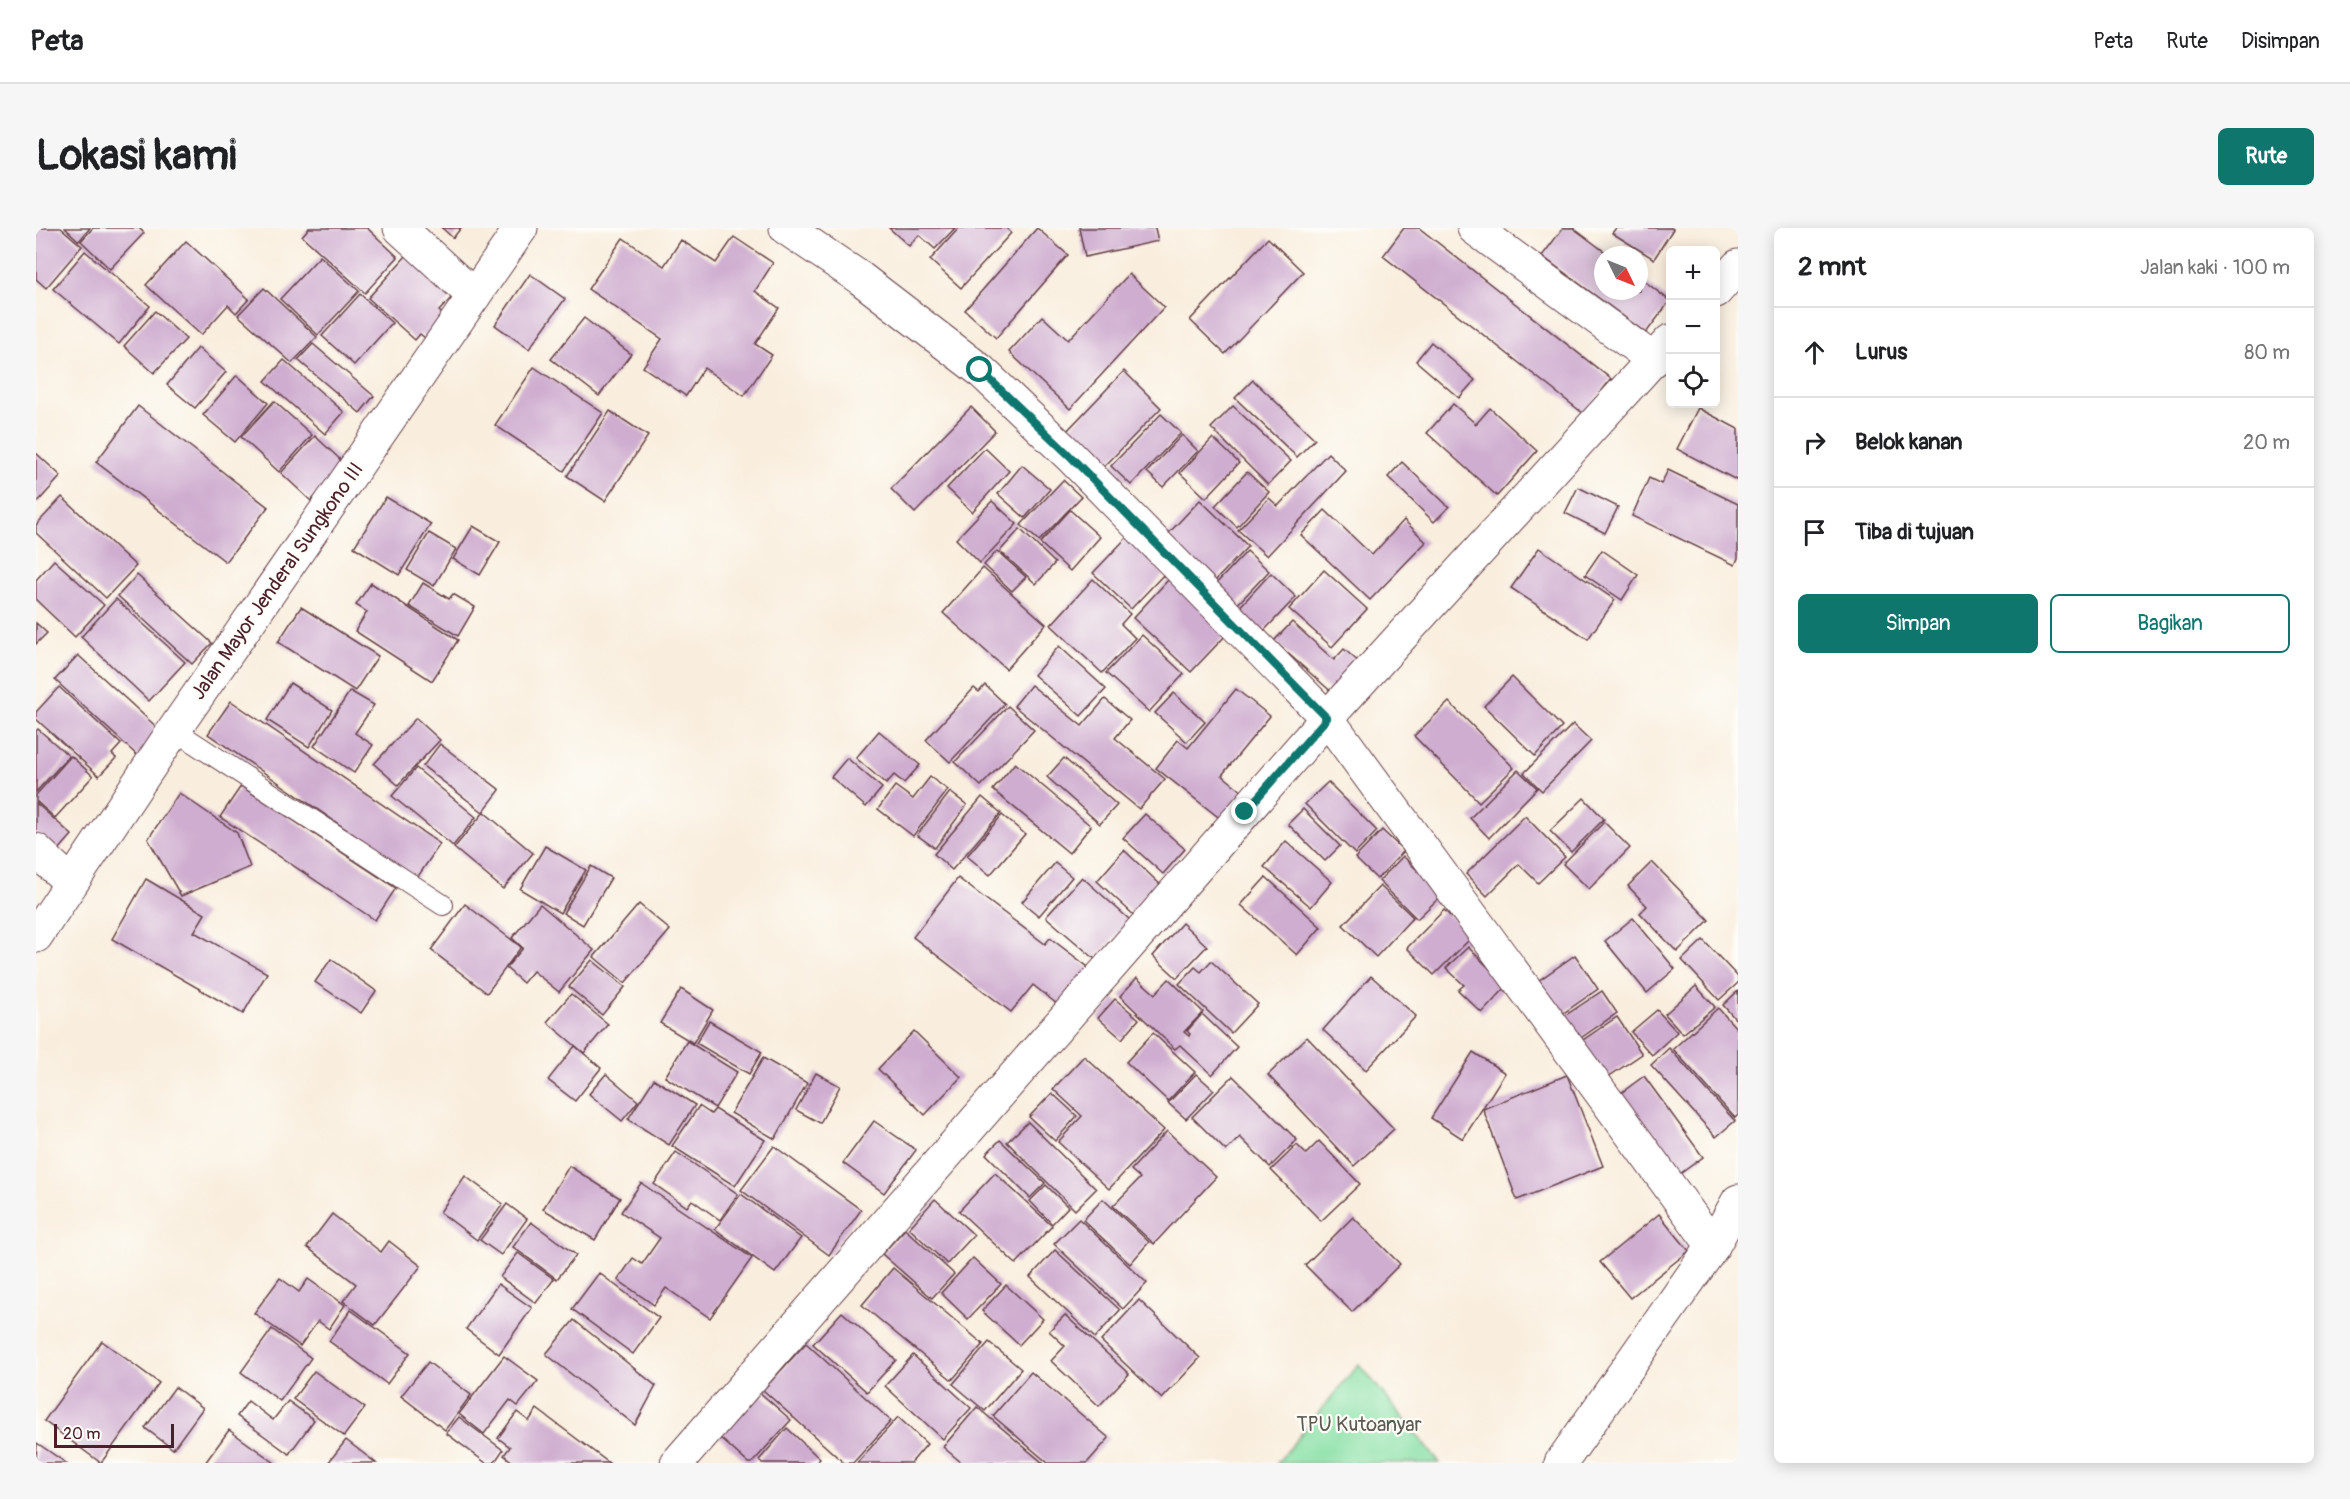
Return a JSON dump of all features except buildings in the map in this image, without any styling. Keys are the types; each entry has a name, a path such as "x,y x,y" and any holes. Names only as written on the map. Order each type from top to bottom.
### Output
{"street":[{"path":"400,228 474,296"},
{"name":"Jalan Mayor Jenderal Sungkono III","path":"36,936 174,730 521,228"},
{"path":"786,228 860,278 980,370 1077,464 1327,718 1713,1246"},
{"path":"677,1463 1327,718 1662,351 1474,228"},
{"path":"1720,286 1738,266"},
{"path":"36,850 71,883"},
{"path":"1561,1463 1713,1246 1738,1202"}],"lane":[{"path":"174,730 443,905"}],"green space":[{"name":"TPU Kutoanyar","path":"1359,1364 1440,1463 1277,1463"}],"route":[{"path":"980,370 1069,455 1327,718 1245,812"}]}
